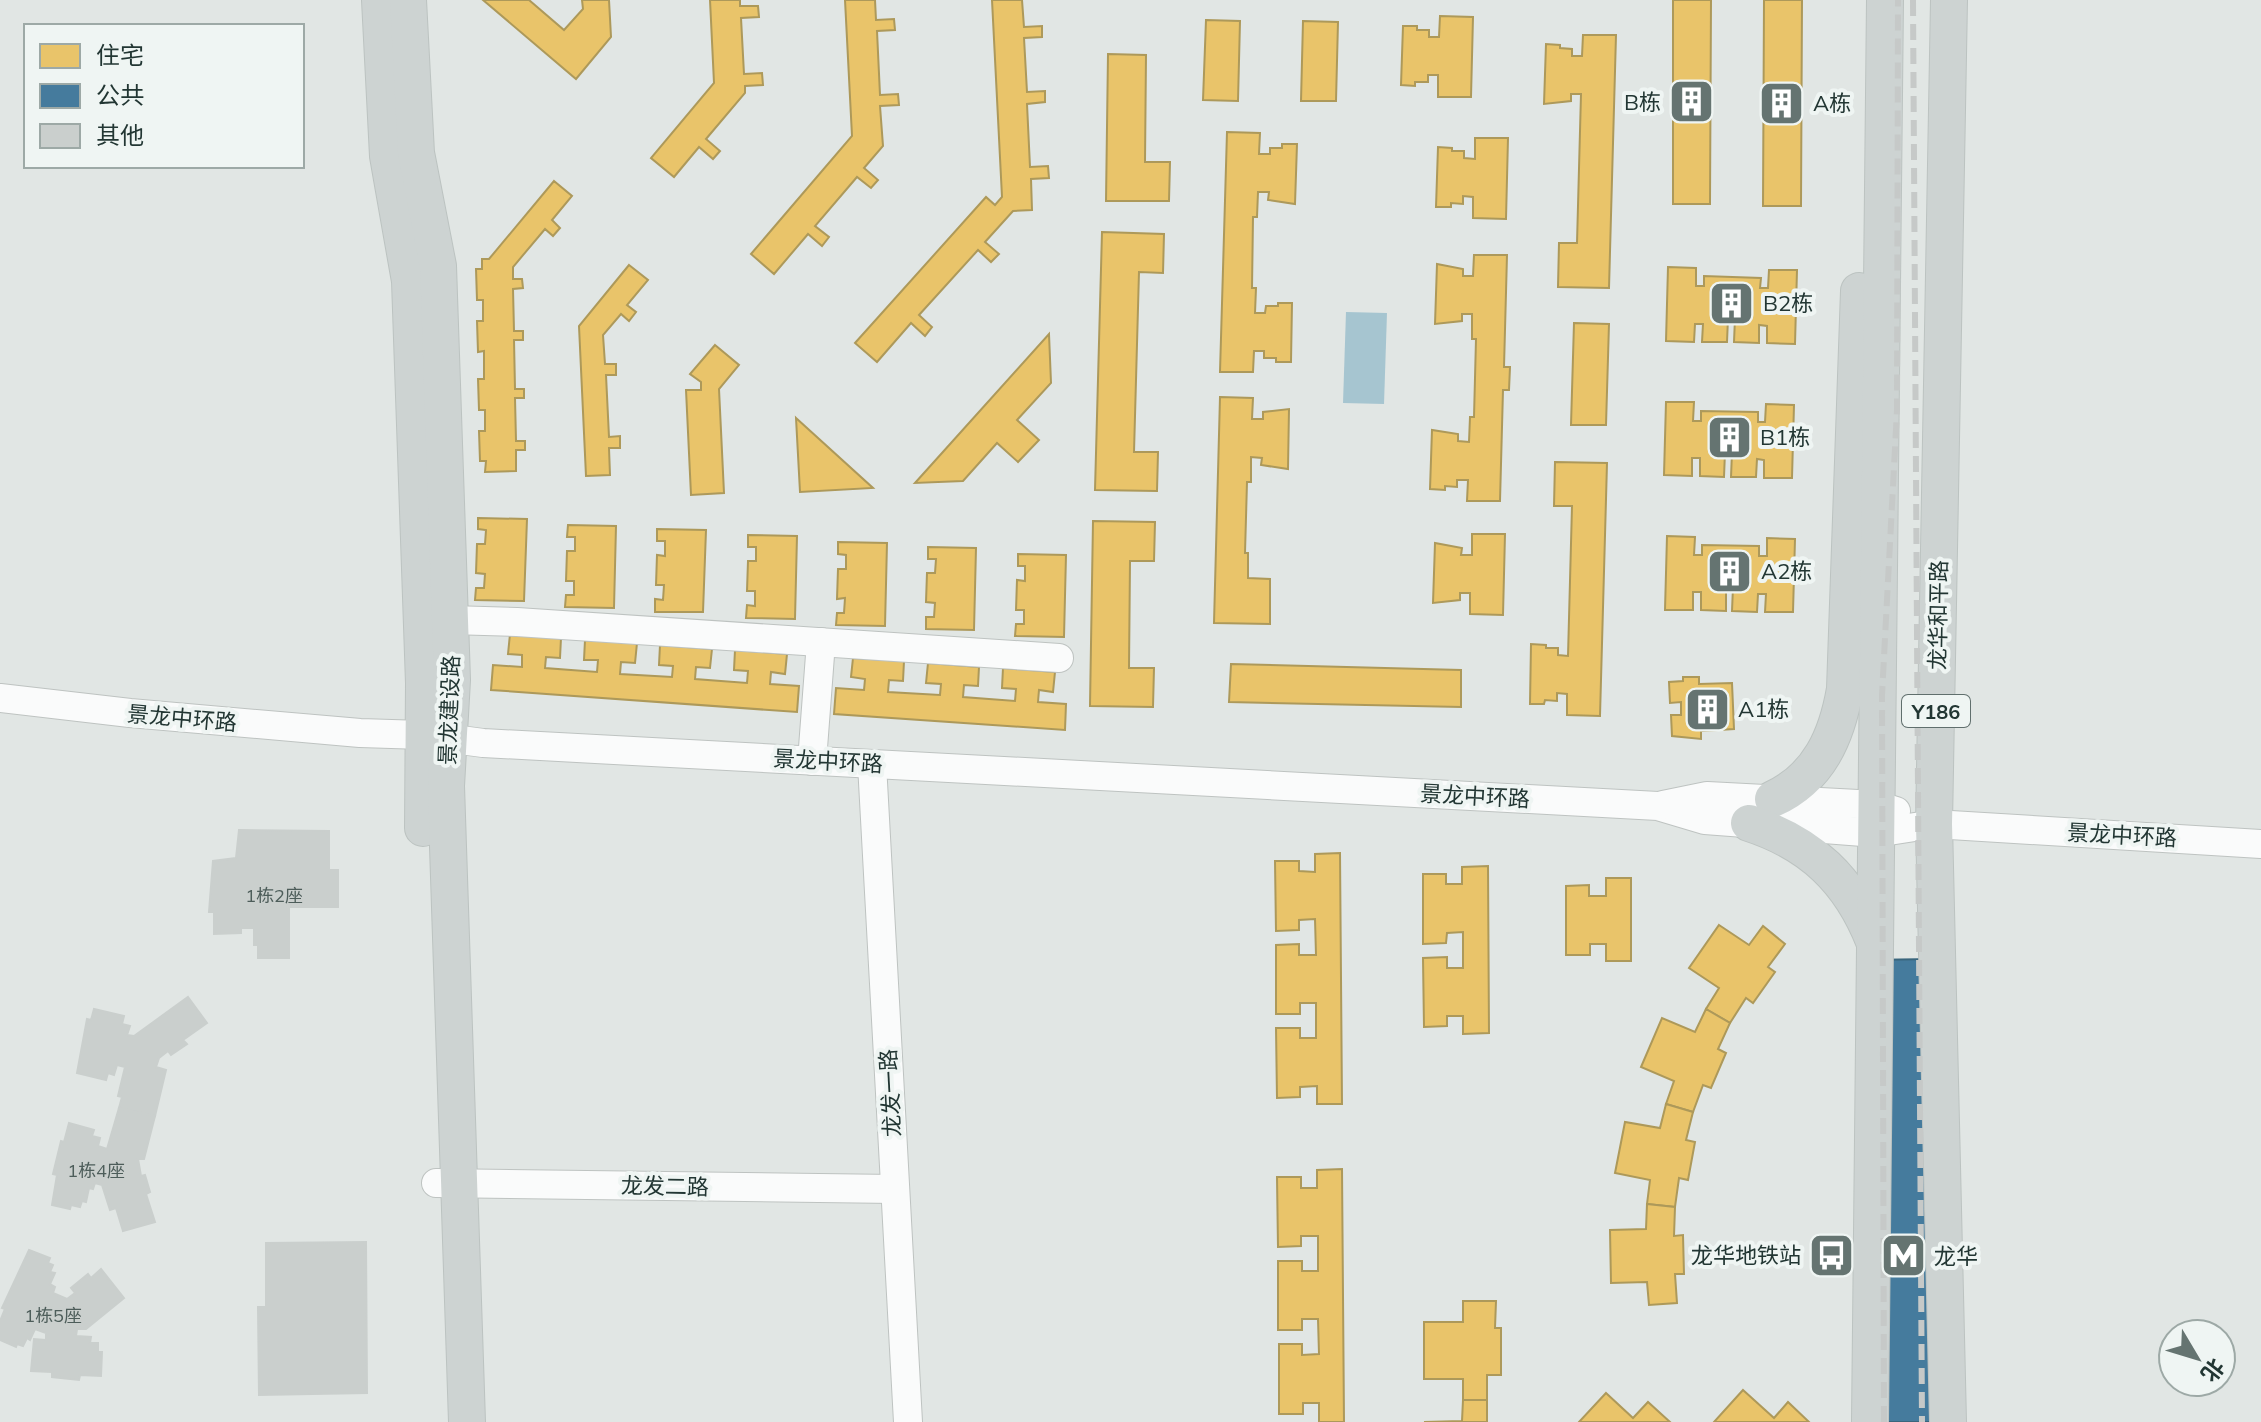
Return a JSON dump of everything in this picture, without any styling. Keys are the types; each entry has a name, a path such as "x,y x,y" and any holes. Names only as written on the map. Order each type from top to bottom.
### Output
{"main road":[{"name":"景龙建设路","path":"380,0 388,156 410,281 423,667 436,736"},
{"name":"景龙建设路","path":"408,0 416,153 438,266 452,680 421,788 467,1422"},
{"name":"Y186","path":"1870,1422 1885,0"},
{"name":"龙华和平路","path":"1948,1422 1934,824 1949,0"},
{"path":"1875,944 1849,895 1819,860 1785,836 1761,811 1788,792 1820,761 1830,744 1842,705 1860,268 1884,124"},
{"name":"景龙建设路","path":"445,1422 448,1183"}],"street":[{"path":"450,620 1059,658"},
{"path":"812,761 821,642"},
{"name":"景龙中环路","path":"0,698 145,715 360,733 436,736 483,743 1658,806 1707,796 1761,811 2261,844"},
{"name":"龙发一路","path":"872,764 908,1422"},
{"name":"龙发二路","path":"448,1183 895,1189"}],"water":[{"path":"1346,312 1387,313 1384,404 1343,403"}],"building: 住宅":[{"path":"483,0 529,0 564,30 583,9 582,0 609,0 611,37 576,79"},
{"path":"710,0 740,0 740,6 758,6 759,17 741,18 744,74 762,73 763,85 745,86 745,93 706,139 720,151 713,159 699,147 674,177 651,158 714,83"},
{"path":"845,0 875,0 876,20 894,19 895,30 877,31 880,95 898,94 899,105 880,106 883,146 864,168 878,180 871,188 857,177 815,226 829,237 822,246 808,234 774,274 751,254 852,136"},
{"path":"992,0 1022,0 1024,27 1042,26 1042,37 1024,38 1027,92 1045,91 1045,102 1027,104 1030,167 1048,166 1049,178 1031,179 1032,210 1013,211 985,242 999,254 991,262 978,250 919,315 932,327 925,336 911,323 877,362 855,343 986,197 995,205 1002,197"},
{"name":"B栋","path":"1673,0 1711,0 1710,204 1673,204"},
{"name":"A栋","path":"1764,0 1802,0 1801,206 1763,206"},
{"path":"1440,16 1473,17 1471,97 1438,97 1438,75 1428,75 1428,82 1415,82 1415,86 1401,85 1403,26 1417,26 1417,30 1429,30 1429,37 1439,37"},
{"path":"1206,20 1240,21 1238,101 1203,100"},
{"path":"1303,21 1338,22 1336,101 1301,101"},
{"path":"1583,35 1616,35 1609,288 1558,287 1559,243 1577,243 1581,94 1571,94 1571,101 1544,104 1546,44 1572,49 1572,56 1582,56"},
{"path":"1108,54 1146,55 1145,162 1170,162 1169,201 1106,201"},
{"path":"1227,132 1260,133 1259,154 1270,154 1270,148 1282,148 1282,144 1297,144 1295,204 1268,200 1269,192 1258,192 1257,217 1253,217 1252,288 1256,288 1255,313 1265,313 1266,306 1292,303 1291,362 1276,362 1276,358 1264,358 1264,351 1254,351 1253,372 1220,372"},
{"path":"1475,138 1508,138 1506,219 1473,218 1473,197 1463,196 1463,204 1436,207 1438,147 1464,151 1464,158 1475,159"},
{"path":"554,181 572,196 552,220 560,228 553,236 545,229 513,267 513,279 522,279 523,288 513,289 514,331 523,331 523,340 514,340 515,389 524,389 524,398 515,398 516,441 525,441 525,450 516,450 516,471 485,472 486,461 480,461 479,431 485,431 485,410 479,410 478,379 484,379 484,351 478,352 477,321 483,321 483,300 477,300 476,269 482,269 482,259 489,259"},
{"path":"1102,232 1164,234 1163,273 1139,272 1134,452 1158,452 1157,491 1095,490"},
{"path":"1474,255 1507,255 1504,367 1510,367 1509,390 1503,390 1500,501 1467,501 1468,480 1457,480 1457,487 1445,486 1445,490 1430,489 1432,430 1458,434 1458,441 1469,442 1470,417 1474,417 1476,339 1472,339 1472,314 1462,314 1462,321 1435,324 1437,264 1463,269 1463,276 1473,276"},
{"path":"629,265 648,280 627,305 636,312 629,321 621,314 603,335 605,364 616,364 616,375 606,375 609,437 620,436 620,448 609,448 610,475 586,476 579,326"},
{"name":"B2栋","path":"1668,267 1696,268 1696,286 1704,286 1704,276 1761,278 1760,288 1768,288 1769,270 1797,270 1795,344 1767,343 1767,326 1759,325 1759,343 1734,342 1735,318 1728,318 1727,342 1702,342 1703,324 1695,324 1694,342 1666,341"},
{"path":"1574,323 1609,324 1606,425 1571,425"},
{"path":"1049,334 1051,383 1017,420 1039,440 1018,462 997,443 963,481 915,483"},
{"path":"715,345 739,365 719,389 724,493 691,495 686,390 701,390 701,382 690,374"},
{"path":"1220,397 1253,398 1252,419 1263,419 1263,412 1289,409 1288,469 1261,465 1262,458 1251,457 1251,482 1247,482 1245,553 1248,553 1248,578 1270,579 1270,624 1214,623"},
{"name":"B1栋","path":"1666,402 1694,402 1693,421 1701,421 1701,411 1758,412 1758,422 1765,422 1766,404 1794,405 1792,478 1764,478 1764,460 1757,459 1756,477 1731,477 1732,452 1725,452 1724,477 1700,476 1700,458 1692,458 1692,476 1664,475"},
{"path":"796,418 873,488 800,492"},
{"path":"1555,462 1607,463 1600,716 1567,715 1567,694 1557,693 1557,701 1530,704 1531,644 1558,648 1558,655 1568,656 1572,506 1554,506"},
{"path":"478,518 527,519 524,601 475,600 476,588 484,588 485,574 476,573 477,544 485,544 486,530 478,529"},
{"path":"1093,521 1155,522 1154,561 1130,561 1129,668 1154,668 1153,707 1090,706"},
{"path":"568,525 616,526 614,608 565,607 566,595 574,595 574,581 566,581 567,551 575,551 575,537 567,537"},
{"path":"657,529 706,530 703,612 655,612 655,599 663,600 664,585 656,585 657,555 665,556 665,541 657,541"},
{"path":"1472,534 1505,534 1503,615 1470,614 1470,593 1460,593 1460,600 1433,603 1435,543 1462,548 1461,555 1472,555"},
{"path":"748,535 797,536 795,619 746,618 747,605 755,606 755,591 747,591 748,561 756,561 756,547 748,547"},
{"name":"A2栋","path":"1667,536 1695,537 1694,555 1702,555 1702,545 1759,546 1759,556 1767,556 1767,538 1795,539 1793,612 1765,612 1766,594 1758,594 1757,612 1732,611 1733,587 1726,586 1726,611 1701,610 1701,592 1693,592 1693,610 1665,610"},
{"path":"838,542 887,543 885,626 836,625 837,613 844,613 845,598 837,599 838,569 846,569 846,555 838,554"},
{"path":"928,547 976,548 974,630 926,629 926,617 934,617 935,603 926,602 927,573 935,573 936,559 928,559"},
{"path":"1018,554 1066,555 1064,637 1015,636 1016,624 1024,624 1024,610 1016,610 1017,580 1025,581 1025,566 1018,566"},
{"path":"510,634 561,638 560,658 546,657 545,668 597,672 598,660 584,660 585,640 637,643 635,663 621,662 620,674 672,677 673,666 659,665 660,645 712,649 710,668 696,667 695,679 747,683 748,671 734,670 735,650 787,654 785,674 771,672 770,684 799,686 797,712 491,690 493,665 522,667 522,655 508,654"},
{"path":"853,658 904,661 903,681 889,680 888,692 940,695 941,684 926,683 928,663 979,667 978,686 964,685 963,697 1015,701 1016,689 1002,688 1003,668 1055,672 1053,692 1039,690 1038,702 1066,704 1065,730 834,714 836,688 864,690 865,679 851,677"},
{"path":"1231,664 1461,670 1461,707 1229,702"},
{"name":"A1栋","path":"1683,677 1699,677 1699,684 1732,683 1734,729 1701,731 1701,739 1672,736 1671,715 1681,715 1681,702 1670,703 1669,682 1683,681"},
{"path":"1340,853 1342,1104 1317,1104 1317,1086 1300,1087 1300,1097 1277,1098 1276,1028 1300,1028 1300,1038 1316,1038 1316,1003 1300,1003 1300,1014 1276,1014 1276,945 1299,944 1299,955 1316,955 1315,919 1299,920 1299,930 1276,931 1275,861 1299,861 1299,871 1315,872 1315,854"},
{"path":"1488,866 1489,1033 1463,1034 1463,1016 1447,1016 1447,1026 1424,1027 1423,958 1447,957 1447,968 1463,968 1463,932 1447,933 1446,943 1423,944 1423,874 1446,874 1446,884 1462,884 1462,867"},
{"path":"1606,878 1631,878 1631,961 1606,961 1606,944 1590,944 1590,955 1566,955 1566,886 1589,885 1589,896 1606,896"},
{"path":"1719,925 1749,945 1763,926 1785,944 1768,967 1775,972 1753,1003 1746,998 1730,1023 1706,1009 1719,988 1689,968"},
{"path":"1706,1009 1730,1023 1718,1049 1726,1053 1711,1088 1703,1085 1693,1112 1666,1104 1674,1081 1641,1067 1662,1018 1695,1032"},
{"path":"1666,1104 1693,1112 1686,1140 1695,1142 1688,1180 1679,1178 1675,1207 1647,1204 1650,1180 1615,1173 1625,1122 1660,1128"},
{"path":"1342,1169 1344,1422 1319,1422 1319,1403 1303,1403 1303,1414 1279,1414 1279,1344 1302,1344 1302,1355 1319,1354 1318,1319 1302,1319 1302,1330 1278,1330 1278,1261 1302,1261 1302,1271 1318,1271 1318,1236 1301,1236 1301,1246 1278,1247 1277,1177 1301,1177 1301,1188 1317,1188 1317,1170"},
{"path":"1647,1204 1675,1207 1674,1236 1683,1235 1684,1274 1675,1274 1677,1303 1649,1305 1647,1282 1611,1283 1610,1230 1646,1229"},
{"path":"1463,1301 1496,1301 1495,1328 1501,1328 1501,1375 1487,1375 1487,1400 1463,1400 1463,1379 1424,1379 1424,1322 1463,1322"},
{"path":"1743,1390 1774,1418 1788,1402 1809,1422 1714,1422"},
{"path":"1606,1393 1633,1418 1648,1402 1670,1422 1579,1422"},
{"path":"1463,1400 1487,1400 1487,1422 1424,1422 1462,1421"}],"building: 公共":[{"path":"1935,959 1937,1422 1867,1422 1865,960"}],"building: 其他":[{"path":"239,830 329,831 329,870 338,870 338,907 289,907 289,958 258,958 254,928 241,928 241,933 214,934 214,912 209,912 213,861 236,858"},
{"path":"188,997 207,1023 183,1040 187,1044 171,1055 168,1051 159,1058 156,1067 166,1070 155,1116 119,1108 122,1097 118,1096 125,1067 117,1065 114,1075 108,1073 106,1080 77,1073 87,1019 91,1020 94,1009 124,1016 122,1024 130,1026 127,1035 134,1036"},
{"path":"119,1108 155,1116 144,1159 138,1159 141,1176 145,1175 150,1192 146,1194 155,1222 123,1231 116,1208 110,1210 102,1185 95,1183 93,1189 89,1188 86,1202 82,1201 80,1207 71,1205 70,1209 52,1205 57,1175 53,1174 69,1123 94,1130 92,1136 100,1138 98,1146 107,1149"},
{"path":"366,1242 367,1393 259,1395 258,1307 266,1307 266,1243"},
{"path":"29,1250 50,1258 48,1263 53,1265 50,1272 55,1273 50,1284 55,1287 53,1293 67,1299 75,1293 71,1288 88,1274 91,1278 101,1269 124,1298 86,1329 77,1329 76,1336 91,1337 90,1343 98,1343 98,1352 102,1352 101,1376 80,1375 79,1380 52,1377 52,1372 31,1371 34,1339 46,1340 46,1333 35,1329 23,1346 17,1344 16,1347 0,1340 0,1321 5,1309 2,1308"}],"railway":[{"path":"1884,1422 1882,695 1897,410 1898,0"},
{"path":"1913,0 1922,1422"}],"place":[{"name":"B栋","path":"1692,102"},
{"name":"A栋","path":"1782,103"},
{"name":"B2栋","path":"1732,303"},
{"name":"B1栋","path":"1729,437"},
{"name":"A2栋","path":"1730,571"},
{"name":"A1栋","path":"1707,709"},
{"name":"龙华地铁站","path":"1832,1255"},
{"name":"龙华","path":"1903,1256"}]}
